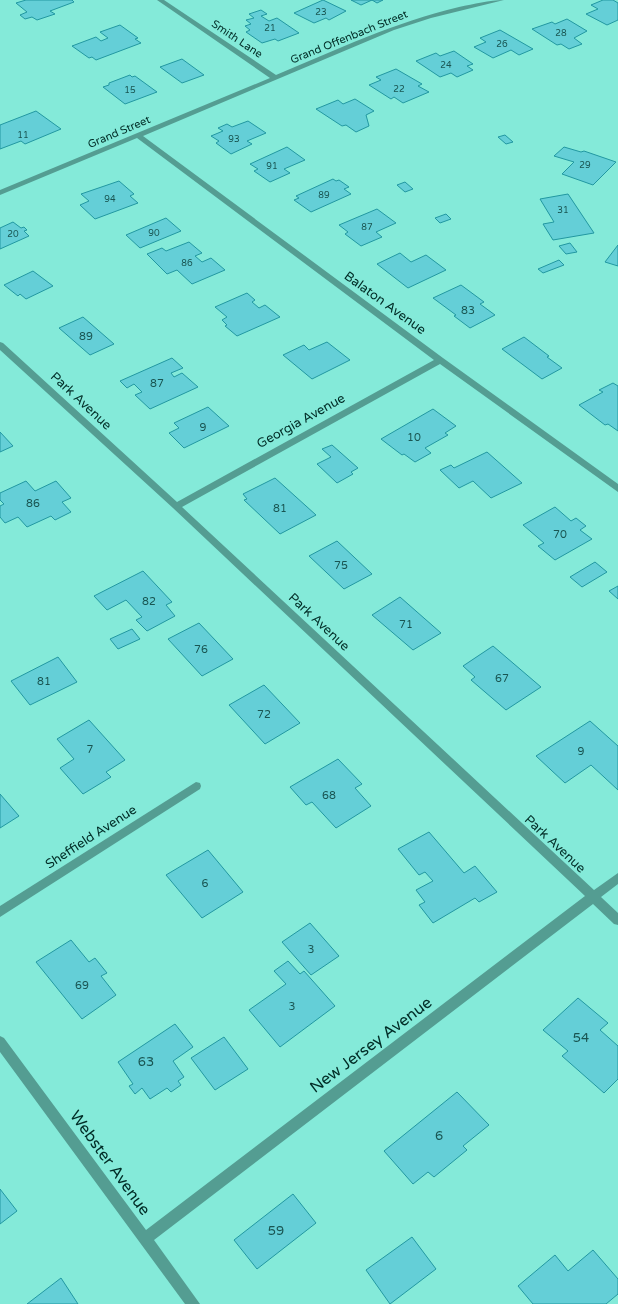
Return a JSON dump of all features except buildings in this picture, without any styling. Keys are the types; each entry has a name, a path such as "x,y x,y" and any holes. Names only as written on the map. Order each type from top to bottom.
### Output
{"street":[{"name":"Smith Lane","path":"160,0 275,78"},
{"name":"Grand Offenbach Street","path":"275,78 411,22 501,0"},
{"name":"Grand Street","path":"0,193 275,78"},
{"name":"Balaton Avenue","path":"138,136 440,360 618,488"},
{"name":"Park Avenue","path":"0,345 176,506 618,920"},
{"name":"Georgia Avenue","path":"176,506 440,360"},
{"name":"Sheffield Avenue","path":"0,912 196,786"},
{"name":"New Jersey Avenue","path":"145,1238 618,878"},
{"name":"Webster Avenue","path":"0,1042 193,1304"}]}
